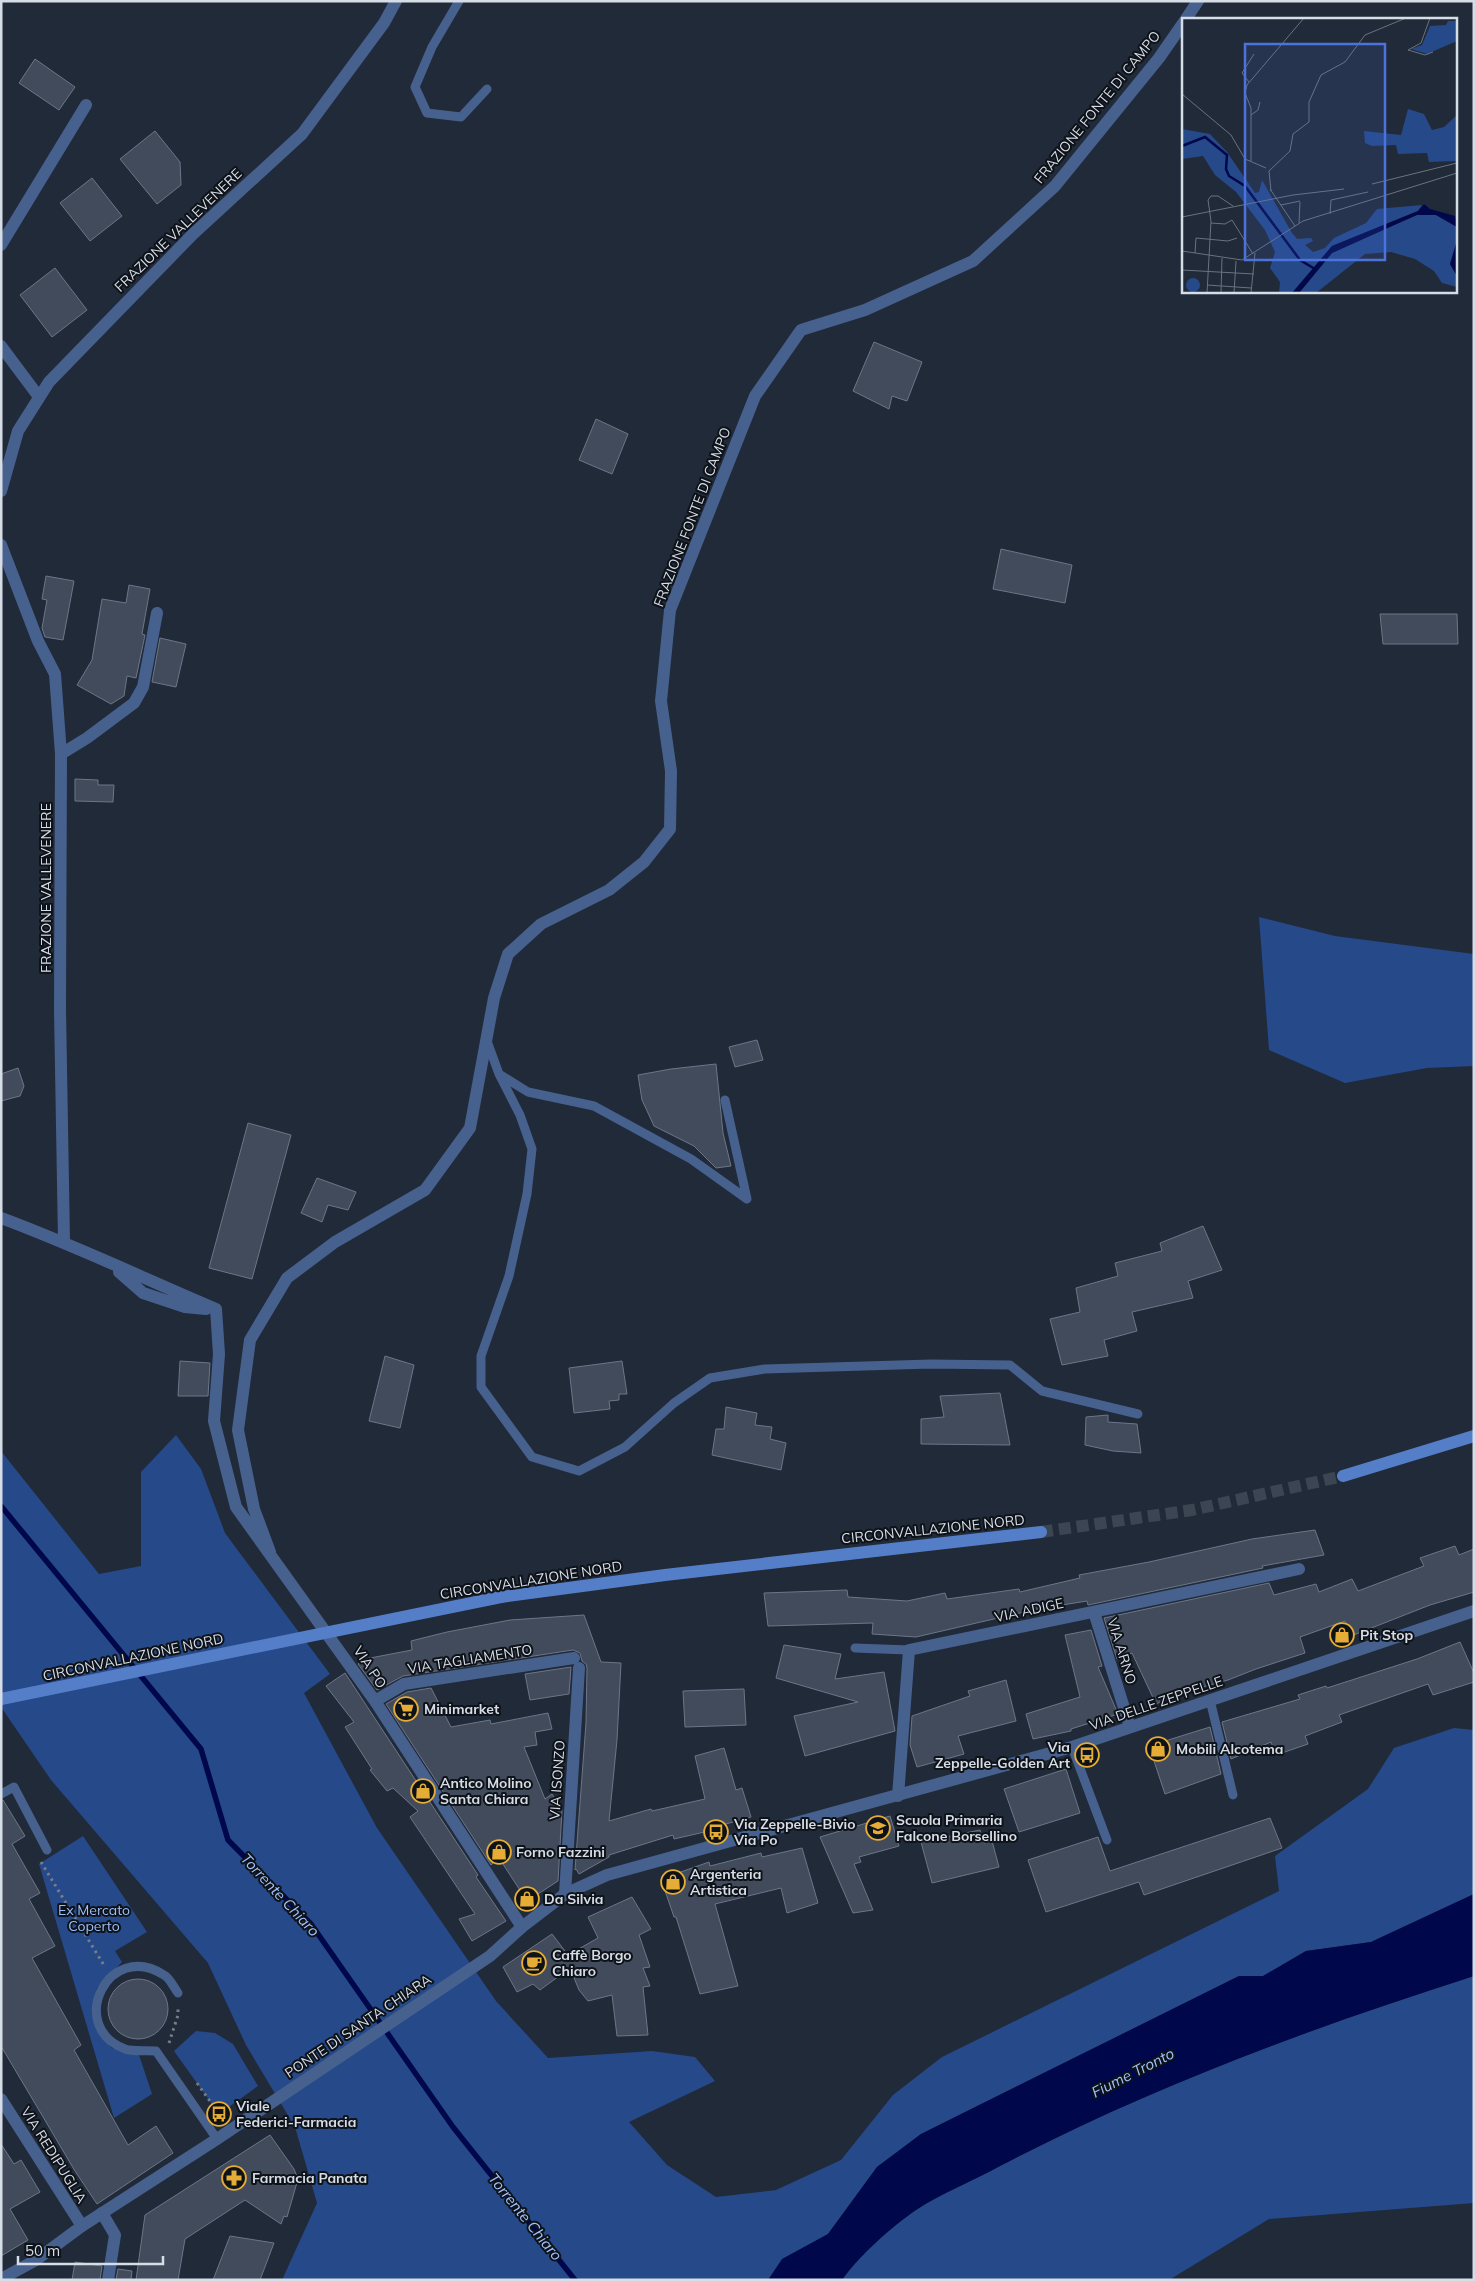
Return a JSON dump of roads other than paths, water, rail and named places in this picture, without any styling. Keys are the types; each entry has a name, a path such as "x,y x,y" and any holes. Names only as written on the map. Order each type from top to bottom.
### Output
{"main road":[{"path":"1343,1476 1474,1436"},
{"name":"CIRCONVALLAZIONE NORD","path":"1,1699 501,1597 665,1575 1041,1532"}],"street":[{"name":"FRAZIONE FONTE DI CAMPO","path":"1186,18 1198,1"},
{"name":"FRAZIONE VALLEVENERE","path":"1,491 18,431 49,382 193,234 302,134 384,24 395,4"},
{"name":"FRAZIONE FONTE DI CAMPO","path":"270,1552 254,1508 238,1430 250,1340 287,1278 335,1242 425,1190 470,1128 494,998 508,954 541,924 609,890 644,862 670,829 671,771 661,701 670,610 755,396 801,330 866,310 973,261 1055,186 1159,58 1182,24"},
{"path":"1,245 86,105"},
{"path":"1,346 39,397"},
{"name":"FRAZIONE VALLEVENERE","path":"1,545 38,641 56,674 61,754 60,1010 64,1241"},
{"path":"61,754 87,738 134,703 143,687 157,613"},
{"path":"1,1218 64,1241 110,1264 216,1309 219,1354 214,1421 236,1507 270,1552"},
{"name":"VIA PO","path":"270,1552 375,1700 522,1927"},
{"name":"VIA ADIGE","path":"908,1650 1299,1569"},
{"name":"VIA DELLE ZEPPELLE","path":"490,1956 522,1927 565,1894 606,1875 1072,1747 1474,1611"},
{"name":"VIA ARNO","path":"1094,1612 1130,1727"},
{"path":"898,1796 908,1650"},
{"name":"VIA TAGLIAMENTO","path":"375,1700 404,1684 577,1663"},
{"name":"VIA ISONZO","path":"565,1894 577,1663"},
{"name":"PONTE DI SANTA CHIARA","path":"1,2280 36,2260 82,2226 217,2139 490,1956"},
{"name":"VIA REDIPUGLIA","path":"1,2099 82,2226"},
{"path":"102,2213 115,2235 108,2280"}],"lane":[{"path":"459,1 432,47 415,88 427,113 461,116 487,89"},
{"path":"487,1040 499,1074 520,1115 532,1150 527,1194 509,1276 481,1356 481,1387 532,1457 579,1471 625,1447 674,1404 710,1378 765,1369 931,1364 1010,1365 1042,1391 1138,1414"},
{"path":"499,1074 528,1092 594,1106 691,1160 747,1199 725,1100"},
{"path":"855,1648 908,1650"},
{"path":"1210,1700 1233,1795"},
{"path":"1072,1747 1107,1840"},
{"path":"1,1794 14,1787 47,1850"},
{"path":"178,1993 166,1975 145,1966 127,1966 110,1976 99,1992 96,2014 103,2034 126,2049 156,2050 217,2139"}],"water":[{"name":"Fiume Tronto","path":"1474,1894 1474,1976 1292,2038 1232,2061 1115,2110 1057,2137 916,2210 876,2242 842,2280 768,2280 782,2259 828,2234 877,2167 921,2134 1239,1976 1263,1976 1306,1951 1371,1942"}],"waterway":[{"name":"Torrente Chiaro","path":"1,1506 201,1749 228,1840 311,1924 453,2127 575,2280"}],"tunnel":[{"path":"1041,1532 1192,1510 1343,1476"}],"place":[{"name":"Pit Stop","path":"1342,1635"},
{"name":"Minimarket","path":"406,1709"},
{"name":"Mobili Alcotema","path":"1158,1749"},
{"name":"Via Zeppelle-Golden Art","path":"1087,1755"},
{"name":"Antico Molino Santa Chiara","path":"423,1791"},
{"name":"Scuola Primaria Falcone Borsellino","path":"878,1828"},
{"name":"Via Zeppelle-Bivio Via Po","path":"716,1832"},
{"name":"Forno Fazzini","path":"499,1852"},
{"name":"Argenteria Artistica","path":"673,1882"},
{"name":"Da Silvia","path":"527,1899"},
{"name":"Caffè Borgo Chiaro","path":"534,1963"},
{"name":"Viale Federici-Farmacia","path":"219,2114"},
{"name":"Farmacia Panata","path":"234,2178"}],"park label":[{"name":"Ex Mercato Coperto","path":"94,1918"}]}
